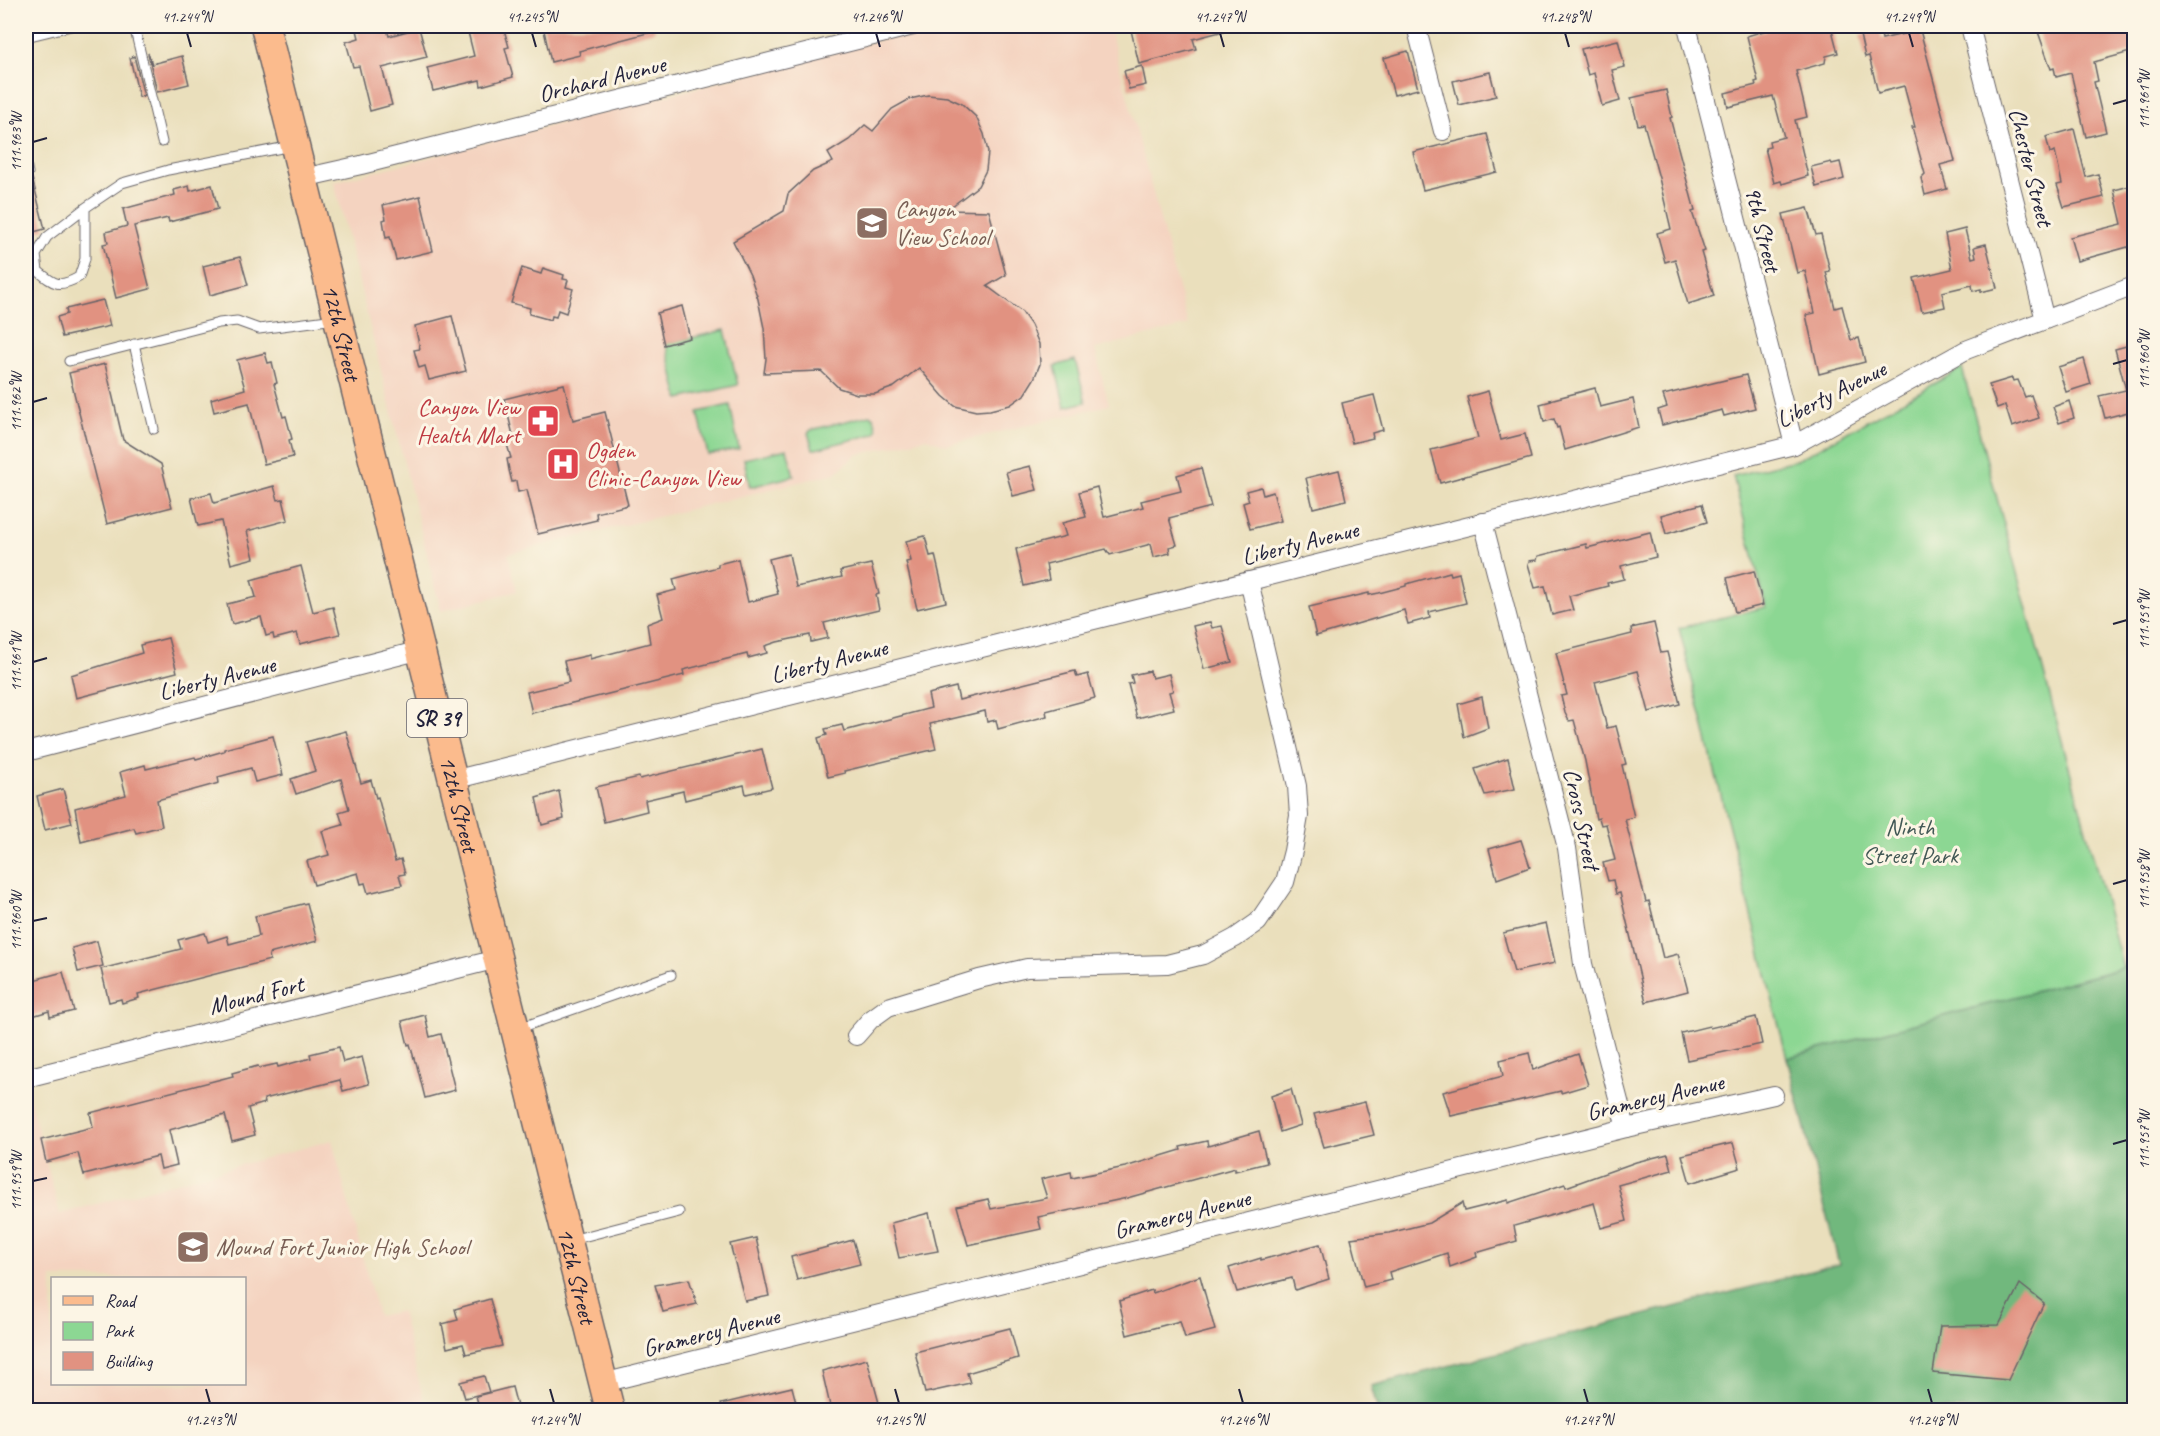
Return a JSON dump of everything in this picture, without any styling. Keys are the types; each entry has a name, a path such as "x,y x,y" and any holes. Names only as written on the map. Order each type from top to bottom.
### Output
{"main road":[{"name":"12th Street","path":"265,26 610,1410"}],"street":[{"name":"Orchard Avenue","path":"303,178 384,160 913,26"},
{"path":"1416,26 1443,131"},
{"name":"9th Street","path":"1687,26 1794,445"},
{"name":"Chester Street","path":"1970,26 2045,320"},
{"name":"Liberty Avenue","path":"453,780 1794,445 1966,350 2134,286"},
{"name":"Cross Street","path":"1483,522 1567,848 1583,964 1626,1128"},
{"path":"856,1036 870,1020 888,1007 929,993 1027,968 1167,964 1203,955 1235,938 1258,922 1285,882 1299,816 1297,786 1249,581"},
{"name":"Liberty Avenue","path":"26,752 421,651"},
{"name":"Mound Fort","path":"26,1077 497,959"},
{"name":"Gramercy Avenue","path":"603,1383 1626,1128 1774,1095"}],"lane":[{"path":"26,37 71,26"},
{"path":"134,26 162,142"},
{"path":"85,208 85,259 79,277 66,284 54,284 38,271 36,255 47,237 85,208 123,183 168,170 295,145"},
{"path":"26,163 28,173"},
{"path":"69,361 219,323 237,321 259,328 338,318"},
{"path":"134,344 154,429"},
{"path":"515,1030 671,975"},
{"path":"568,1241 679,1212"}],"shaded area":[{"name":"Canyon View School","path":"935,26 1109,26 1188,325 1095,349 1109,405 946,445 927,438 856,455 836,473 508,554 517,591 441,611 334,182"},
{"name":"Mound Fort Junior High School","path":"26,1086 60,1214 332,1140 378,1316 401,1311 426,1410 26,1410"}],"green space":[{"path":"725,330 738,385 679,399 666,344"},
{"path":"1075,360 1086,402 1065,407 1055,366"},
{"name":"Ninth Street Park","path":"1962,368 2123,968 1787,1058 1679,628 1766,607 1733,476 1799,459"},
{"path":"730,405 739,449 708,455 698,412"},
{"path":"870,415 874,417 877,430 874,434 813,449 808,433 811,430"},
{"path":"787,449 794,476 750,487 744,459"},
{"path":"2134,958 2134,1410 1378,1410 1371,1386 1839,1264 1787,1058 2123,968"}],"building":[{"path":"356,26 386,26 389,36 419,28 427,57 382,68 392,105 370,111 359,66 353,67 346,42 359,38"},
{"path":"503,26 509,47 505,48 513,77 481,86 480,80 433,91 427,68 474,56 468,32"},
{"path":"543,26 654,26 655,31 579,51 580,55 551,62"},
{"path":"1130,26 1223,26 1224,31 1193,39 1196,49 1139,64"},
{"path":"1780,26 1831,26 1838,53 1826,56 1825,63 1796,71 1807,117 1795,120 1808,176 1782,184 1781,181 1774,183 1765,148 1770,147 1769,141 1784,137 1773,96 1728,107 1725,93 1756,85 1755,82 1758,81 1747,36"},
{"path":"2036,26 2134,26 2134,51 2094,62 2098,81 2094,82 2106,132 2086,137 2071,73 2056,77"},
{"path":"1880,30 1882,39 1920,30 1955,161 1940,165 1947,189 1925,195 1921,178 1925,174 1904,86 1878,93 1869,56 1865,57 1860,35"},
{"path":"1618,40 1625,67 1612,70 1620,101 1602,106 1594,73 1588,75 1581,49"},
{"path":"1408,51 1418,89 1394,95 1384,58"},
{"path":"148,53 152,64 182,56 189,84 157,92"},
{"path":"134,56 144,96 139,97 130,58"},
{"path":"1142,66 1146,85 1129,89 1124,71"},
{"path":"1490,72 1496,96 1459,105 1453,81"},
{"path":"1666,90 1672,117 1670,118 1695,211 1692,212 1705,251 1701,252 1714,296 1688,304 1675,259 1665,262 1657,233 1671,229 1644,124 1638,125 1631,98"},
{"name":"Canyon View School","path":"928,95 947,97 962,104 976,117 984,134 988,152 986,170 978,186 947,210 989,211 1006,275 987,286 1022,312 1031,325 1039,344 1040,364 1034,379 1024,395 1010,405 976,411 955,406 943,396 919,368 894,387 875,394 857,394 839,388 821,371 764,373 766,359 764,328 758,299 750,275 733,241 784,211 788,194 813,171 833,162 828,153 849,140 865,125 873,131 892,109 910,99"},
{"path":"2074,129 2086,177 2098,174 2104,197 2064,207 2057,185 2062,184 2055,151 2050,153 2046,137"},
{"path":"1487,134 1497,172 1423,190 1413,152"},
{"path":"1831,162 1832,164 1840,162 1844,179 1816,187 1811,167"},
{"path":"32,178 45,229 26,234 26,179"},
{"path":"212,185 218,209 169,222 168,218 134,226 150,289 116,298 103,244 108,243 106,232 127,226 123,209 175,195 174,190 189,186 190,191"},
{"path":"2134,185 2134,248 2129,249 2128,247 2077,261 2070,237 2122,224 2114,190"},
{"path":"420,196 433,251 396,260 390,237 386,238 383,205"},
{"path":"1808,208 1816,235 1821,234 1830,271 1826,272 1835,308 1842,306 1851,340 1859,338 1865,362 1819,374 1806,315 1815,313 1805,271 1797,273 1783,214"},
{"path":"1965,229 1972,258 1976,257 1974,247 1986,244 1997,288 1981,292 1981,289 1973,291 1972,285 1942,292 1945,307 1922,312 1914,278 1952,269 1945,234"},
{"path":"240,257 248,285 210,295 203,266"},
{"path":"522,268 541,274 543,268 564,275 563,279 568,280 566,287 573,289 566,313 558,310 556,317 552,316 551,320 529,314 530,308 511,303"},
{"path":"103,300 110,326 62,337 57,317 67,314 66,309"},
{"path":"682,306 690,338 664,345 657,313"},
{"path":"452,316 466,371 429,380 425,366 419,368 414,350 420,349 415,326"},
{"path":"2134,344 2134,402 2130,403 2132,411 2105,418 2099,396 2126,390 2115,349"},
{"path":"265,353 268,363 272,362 277,383 274,384 292,439 289,440 293,457 264,464 249,403 214,412 211,399 245,389 237,360"},
{"path":"2084,359 2091,384 2066,392 2058,367"},
{"path":"105,364 123,440 161,464 172,507 107,524 69,373"},
{"path":"1746,375 1755,408 1724,416 1722,410 1662,425 1658,410 1667,407 1663,395"},
{"path":"2012,378 2013,381 2018,380 2025,397 2031,395 2039,418 2012,427 2005,405 1997,408 1989,385"},
{"name":"Ogden Clinic-Canyon View","path":"564,384 573,420 605,412 628,505 596,513 597,520 538,534 527,490 518,492 516,481 512,482 507,459 511,458 506,441 514,439 504,399"},
{"path":"1595,388 1600,407 1633,399 1639,427 1565,450 1559,427 1557,428 1554,419 1544,422 1540,404"},
{"path":"1488,391 1501,440 1525,434 1531,458 1440,483 1431,450 1478,438 1467,397"},
{"path":"1374,395 1383,430 1372,433 1373,438 1352,443 1342,403"},
{"path":"2069,401 2074,418 2059,423 2053,407"},
{"path":"1030,466 1037,490 1013,496 1006,472"},
{"path":"1201,468 1211,507 1169,518 1177,545 1169,547 1170,553 1154,557 1151,544 1110,555 1106,549 1046,564 1049,580 1024,586 1016,549 1066,536 1062,523 1086,517 1079,492 1097,487 1104,517 1143,507 1141,501 1181,491 1177,475"},
{"path":"1339,470 1346,500 1313,508 1306,478"},
{"path":"274,486 278,500 283,499 288,520 247,531 254,558 231,564 221,521 198,526 191,498 211,493 214,503"},
{"path":"1261,487 1263,495 1273,492 1281,521 1250,529 1243,503 1249,501 1246,491"},
{"path":"1702,504 1707,522 1666,534 1661,515"},
{"path":"1650,532 1656,557 1621,566 1624,579 1607,583 1608,586 1569,596 1573,610 1552,615 1545,586 1535,588 1529,561 1537,560 1538,556 1586,544 1587,548"},
{"path":"925,536 930,556 935,555 946,602 917,609 906,562 911,561 906,541"},
{"path":"789,554 796,587 842,577 840,571 871,564 879,594 876,595 879,610 824,623 828,638 811,642 810,635 777,642 765,646 767,653 748,658 747,654 683,670 684,675 532,713 527,692 569,682 564,661 590,655 590,659 650,643 647,624 663,618 657,595 676,590 673,579 738,559 748,602 778,594 769,559"},
{"path":"301,566 313,612 333,607 340,634 300,644 297,633 274,639 273,634 266,636 261,617 232,624 227,604 256,597 251,580"},
{"path":"1754,571 1763,605 1735,612 1727,578"},
{"path":"1450,572 1451,575 1459,573 1466,603 1429,612 1430,618 1408,624 1404,610 1316,636 1309,607 1369,593 1369,595 1379,593"},
{"path":"1210,622 1212,628 1222,626 1232,662 1204,669 1193,626"},
{"path":"1654,623 1661,653 1667,652 1680,704 1649,712 1638,671 1595,682 1607,728 1616,726 1626,764 1622,765 1634,817 1625,819 1646,902 1649,901 1663,958 1678,954 1688,991 1646,1002 1620,893 1616,894 1613,880 1608,881 1603,863 1615,860 1606,824 1601,825 1599,818 1596,819 1585,761 1574,720 1569,721 1565,713 1561,696 1567,695 1556,653 1632,634 1631,628"},
{"path":"168,638 177,672 76,698 71,675 142,653 140,645"},
{"path":"1075,671 1077,677 1088,674 1095,698 1046,711 1047,716 998,729 996,720 987,722 985,711 930,724 936,749 828,777 818,738 827,735 825,729 842,725 844,731 931,708 928,694 956,687 959,700"},
{"path":"1150,671 1152,678 1169,674 1173,691 1169,692 1174,709 1137,718 1128,684 1133,683 1131,675"},
{"path":"1482,697 1488,728 1464,737 1458,704"},
{"path":"346,731 361,783 371,780 376,798 378,797 395,861 401,859 405,874 399,875 402,885 368,893 365,883 361,884 358,873 314,885 307,861 329,855 322,831 343,825 339,812 349,809 341,779 296,794 291,779 315,771 306,742"},
{"path":"273,736 283,775 255,782 251,768 218,777 219,783 157,800 162,826 136,833 134,828 81,842 75,808 126,795 120,772 145,765 146,769 195,757 196,759"},
{"path":"762,749 772,788 746,794 744,785 685,800 683,791 645,800 647,811 604,822 596,787 639,777 640,779"},
{"path":"1508,758 1515,789 1485,795 1475,769"},
{"path":"63,789 72,823 45,830 37,796"},
{"path":"559,791 564,819 542,825 536,798"},
{"path":"1521,840 1530,867 1497,879 1489,849"},
{"path":"307,903 317,941 269,954 270,960 138,994 139,998 122,1003 121,999 109,1002 101,969 181,949 178,940 205,933 208,942 227,936 229,944 259,936 255,916"},
{"path":"1546,923 1555,963 1514,972 1503,933"},
{"path":"97,941 103,966 78,972 72,948"},
{"path":"63,972 74,1011 50,1017 49,1011 26,1018 26,982"},
{"path":"425,1015 430,1037 441,1034 455,1090 425,1098 402,1021"},
{"path":"1756,1017 1762,1044 1687,1060 1681,1033"},
{"path":"339,1047 343,1062 362,1057 369,1084 343,1091 340,1080 264,1099 265,1103 248,1108 255,1135 232,1141 225,1115 169,1130 177,1165 161,1169 158,1156 84,1175 78,1153 46,1162 41,1140 93,1127 90,1113 233,1076 232,1073 258,1066 259,1068 277,1064 278,1067 311,1058 310,1054"},
{"path":"1529,1053 1533,1070 1578,1054 1588,1085 1561,1093 1561,1091 1451,1116 1443,1092 1503,1076 1500,1060"},
{"path":"1291,1089 1301,1125 1280,1132 1271,1096"},
{"path":"1365,1102 1374,1135 1324,1147 1314,1114"},
{"path":"1259,1131 1267,1163 1235,1171 1235,1168 1127,1198 1038,1217 1041,1229 968,1245 957,1206 988,1199 991,1209 1047,1198 1041,1179 1071,1172 1072,1178 1125,1167 1181,1150 1180,1147 1207,1141 1208,1146"},
{"path":"1733,1143 1740,1168 1690,1183 1682,1155"},
{"path":"1668,1154 1672,1170 1618,1185 1627,1221 1601,1228 1594,1203 1514,1226 1517,1241 1476,1253 1477,1257 1450,1267 1447,1253 1389,1272 1391,1280 1364,1287 1351,1238 1389,1233 1429,1223 1462,1203 1464,1211 1508,1200 1508,1203"},
{"path":"929,1213 938,1251 899,1258 891,1223"},
{"path":"756,1238 769,1296 745,1301 730,1244"},
{"path":"853,1240 860,1264 797,1280 791,1257"},
{"path":"1320,1244 1329,1279 1295,1290 1292,1278 1237,1292 1229,1268"},
{"path":"1200,1276 1215,1330 1185,1338 1180,1321 1127,1335 1119,1301 1152,1290 1153,1293"},
{"path":"689,1279 697,1304 663,1312 655,1285"},
{"path":"2020,1284 2044,1303 2008,1380 1933,1373 1940,1326 1999,1325"},
{"path":"490,1299 502,1346 466,1354 463,1344 447,1348 442,1324 458,1320 455,1309"},
{"path":"1010,1328 1018,1358 967,1373 970,1383 925,1393 915,1352"},
{"path":"867,1359 879,1403 831,1410 822,1371"},
{"path":"484,1376 489,1392 465,1398 460,1382"},
{"path":"512,1387 518,1410 480,1410 476,1396"},
{"path":"792,1387 798,1410 722,1410 721,1404"}],"place":[{"name":"Canyon View School","path":"872,223"},
{"name":"Canyon View Health Mart","path":"543,421"},
{"name":"Ogden Clinic-Canyon View","path":"563,464"},
{"name":"Mound Fort Junior High School","path":"193,1247"}]}
